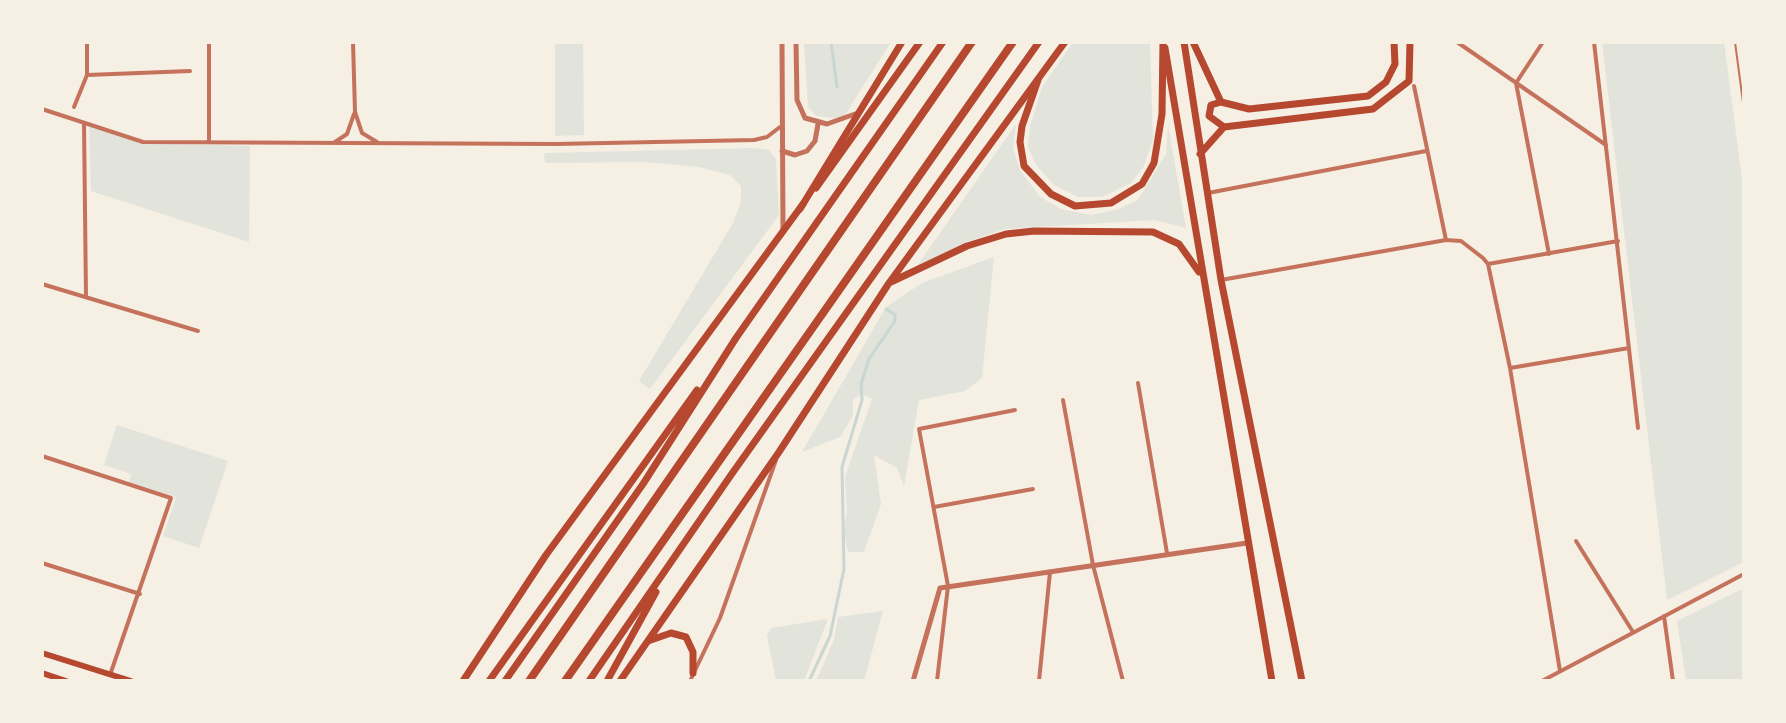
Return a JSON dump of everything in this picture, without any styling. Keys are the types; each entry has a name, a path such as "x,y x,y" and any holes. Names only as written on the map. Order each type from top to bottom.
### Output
{"highway":[{"path":"529,681 972,42"},
{"path":"565,681 1013,42"}],"main road":[{"path":"800,209 855,114 902,42"},
{"path":"463,681 546,555 782,232 840,158 920,42"},
{"path":"489,681 606,513 736,338 943,42"},
{"path":"589,681 1039,42"},
{"path":"620,681 779,452 889,283 1065,42"},
{"path":"1038,80 1022,126 1020,142 1024,166 1040,185 1064,201 1085,206 1111,203 1142,184 1154,163 1162,114 1164,42"},
{"path":"1164,42 1200,274 1272,681"},
{"path":"1184,42 1221,280 1302,681"},
{"path":"1193,42 1221,102"},
{"path":"1224,127 1209,116 1211,105 1221,102 1249,109 1368,96 1386,82 1395,64 1394,42"},
{"path":"1200,154 1224,127 1373,109 1409,81 1410,42"},
{"path":"889,283 967,246 1006,234 1034,231 1153,232 1179,244 1200,274"},
{"path":"505,681 643,484 736,338"},
{"path":"607,681 672,562"},
{"path":"646,642 671,633 686,637 693,652 691,677"},
{"path":"42,653 131,681"},
{"path":"42,673 66,681"},
{"path":"101,681 110,675"}],"street":[{"path":"74,107 87,75 87,42"},
{"path":"209,42 209,142"},
{"path":"353,42 355,112 362,133 380,144"},
{"path":"782,42 782,232"},
{"path":"796,42 800,110 818,124 836,123 855,114"},
{"path":"1457,42 1607,145"},
{"path":"1543,42 1516,83 1549,254"},
{"path":"1594,42 1638,428"},
{"path":"87,75 190,71"},
{"path":"1414,86 1446,240"},
{"path":"42,109 143,142 444,144 754,140 767,137 780,127"},
{"path":"333,144 347,134 355,112"},
{"path":"84,123 86,297"},
{"path":"781,150 795,155 807,151 815,141 818,124"},
{"path":"1207,193 1426,151"},
{"path":"1221,280 1446,240 1461,241 1488,264 1510,368 1560,671"},
{"path":"1488,264 1618,241"},
{"path":"42,284 198,331"},
{"path":"1510,368 1629,348"},
{"path":"1138,383 1167,553"},
{"path":"1063,400 1093,565 1123,681"},
{"path":"937,681 948,586 919,429 1015,410"},
{"path":"691,677 720,618 779,452"},
{"path":"42,456 171,498 110,675"},
{"path":"934,507 1033,489"},
{"path":"1576,541 1633,632"},
{"path":"913,681 940,588 1247,543"},
{"path":"42,563 140,594"},
{"path":"1039,681 1050,571"},
{"path":"1542,681 1744,574"},
{"path":"1664,615 1673,681"}],"lane":[{"path":"1735,42 1744,110"}],"shaded area":[{"path":"555,42 583,42 584,135 555,136"},
{"path":"804,42 891,42 845,115 836,118 816,116 808,107"},
{"path":"1073,42 1150,43 1153,140 1144,166 1131,183 1102,197 1078,197 1054,185 1036,165 1028,147 1030,126 1042,87"},
{"path":"1602,42 1724,42 1744,194 1744,562 1667,600"},
{"path":"1016,124 1013,148 1020,170 1040,197 1061,209 1091,215 1116,210 1138,200 1166,154 1168,124 1186,228 1155,220 1005,229 966,242 917,266"},
{"path":"89,126 143,143 250,146 249,242 91,191"},
{"path":"769,150 776,159 779,215 650,389 639,381 733,223 741,202 741,186 730,175 699,167 644,162 545,163 544,153"},
{"path":"994,257 982,378 965,391 919,400 904,486 897,468 874,455 881,504 864,552 848,552 844,531 847,509 845,477 872,399 861,394 853,400 853,416 840,437 802,452 886,307 922,283"},
{"path":"117,425 228,461 199,548 163,536 176,497 129,482 131,474 104,465"},
{"path":"1744,588 1744,681 1686,681 1677,621"},
{"path":"883,611 864,681 816,681 834,640 838,617"},
{"path":"828,619 804,681 776,681 767,636 771,628"}],"waterway":[{"path":"831,42 837,87"},
{"path":"809,681 830,636 844,569 842,467 862,400 861,384 869,359 895,321 895,315 886,309"}]}
